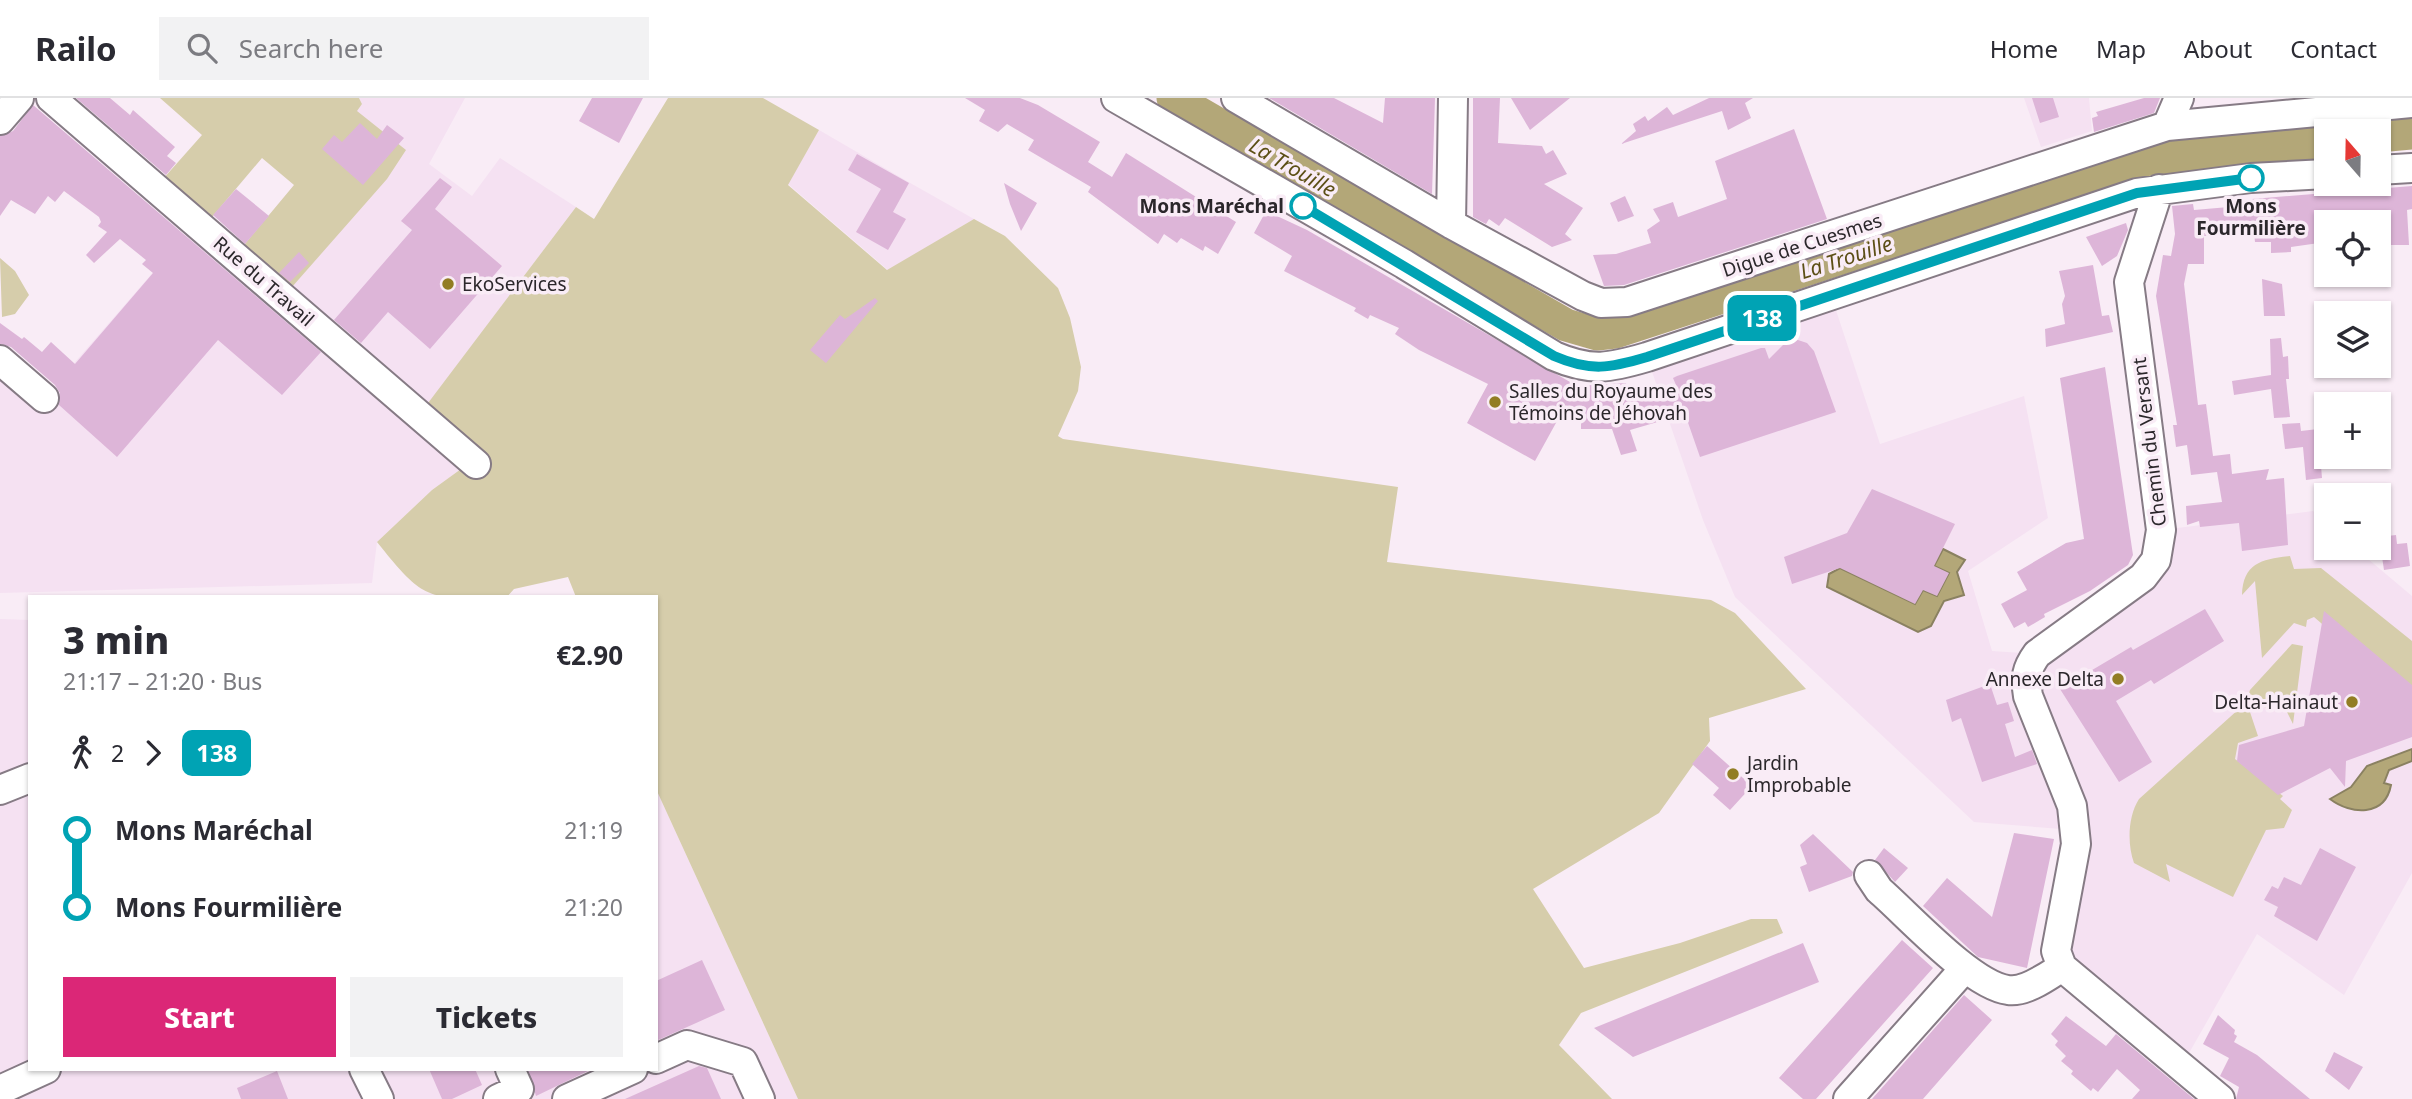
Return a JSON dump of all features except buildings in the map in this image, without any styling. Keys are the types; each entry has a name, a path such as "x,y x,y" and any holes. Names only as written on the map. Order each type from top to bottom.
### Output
{"street":[{"path":"0,120 19,98"},
{"name":"Rue du Travail","path":"51,98 476,464"},
{"path":"1116,98 1404,264 1554,356 1579,366 1598,368 1647,357 2118,199 2159,189 2314,175"},
{"name":"Digue de Cuesmes","path":"1236,98 1451,224 1583,296 1601,303 1627,302 2167,126 2412,103"},
{"path":"1451,224 1453,98"},
{"path":"2167,126 2179,98"},
{"path":"2391,169 2412,168"},
{"name":"Chemin du Versant","path":"2062,967 2056,951 2076,844 2072,806 2028,696 2027,667 2049,643 2143,577 2156,560 2161,530 2129,282 2159,189"},
{"path":"0,360 44,398"},
{"path":"0,790 28,779"},
{"path":"1869,875 1880,890 1979,980 2010,991 2041,981 2062,967 2220,1099"},
{"path":"1848,1099 1965,968"},
{"path":"658,1058 687,1045 743,1062 760,1099"},
{"path":"0,1090 42,1071"},
{"path":"365,1071 379,1099"},
{"path":"567,1099 629,1071"}],"shaded area":[{"path":"160,98 359,98 362,104 357,111 406,150 387,179 292,287 244,245 294,185 262,158 202,229 155,188 202,135"},
{"path":"359,98 465,98 429,164 472,196 500,158 576,207 420,415 461,469 432,490 377,542 372,583 0,593 0,372 49,392 189,231 235,256 362,104"},
{"path":"668,98 763,98 819,130 788,185 887,270 974,219 1005,236 1058,288 1070,318 1081,367 1078,391 1058,436 1063,439 1398,487 1387,562 1711,600 1735,613 1806,689 1709,718 1710,741 1659,813 1533,889 1584,968 1680,943 1751,919 1777,919 1783,933 1581,1013 1559,1045 1612,1099 798,1099 658,793 658,595 575,595 568,577 514,589 509,595 432,594 408,578 377,542 432,490 461,469 419,415 576,207 594,219"},
{"path":"2024,98 2089,98 2092,131 2041,147"},
{"path":"819,130 974,219 888,270 788,184"},
{"path":"0,258 15,271 29,295 15,314 2,317"},
{"path":"1831,295 1880,444 2024,396 2048,518 1968,571 1992,651 2037,654 2143,577 2161,530 2313,511 2314,560 2369,560 2412,596 2412,873 2344,995 2257,934 2181,1067 2062,967 2074,830 1974,822 1735,597 1703,520 1647,357"},
{"path":"1943,549 1965,560 1957,572 1964,595 1944,601 1931,626 1918,632 1827,587 1829,574 1840,568 1915,604 1923,590 1937,596 1949,573 1934,566"},
{"path":"2290,556 2294,569 2321,568 2412,641 2412,701 2314,617 2307,620 2306,627 2294,623 2262,658 2255,581 2242,595 2243,584 2250,569 2256,565"},
{"path":"0,619 28,620 28,1071 658,1071 658,793 798,1099 0,1099"},
{"path":"2292,644 2303,646 2293,724 2282,702 2266,708 2247,698 2250,690"},
{"path":"2240,708 2250,712 2258,736 2238,743 2235,759 2283,796 2280,799 2292,810 2284,828 2266,830 2233,897 2166,864 2170,882 2134,863 2130,830 2139,799"},
{"path":"2412,749 2412,761 2389,770 2384,783 2391,785 2388,795 2375,808 2357,810 2330,799 2351,787 2367,766"}],"waterway":[{"name":"La Trouille","path":"1173,98 1566,325 1597,334 1615,332 2142,160 2314,142"},
{"name":"La Trouille","path":"2391,135 2412,133"}],"bus line":[{"name":"138","path":"1303,206 1554,356 1579,366 1598,368 1619,366 1647,357 2137,193 2251,178"}],"place":[{"name":"Mons Fourmilière","path":"2251,178"},
{"name":"Mons Maréchal","path":"1303,206"},
{"name":"EkoServices","path":"448,284"},
{"name":"Salles du Royaume des Témoins de Jéhovah","path":"1495,402"},
{"name":"Annexe Delta","path":"2118,679"},
{"name":"Delta-Hainaut","path":"2352,702"},
{"name":"Jardin Improbable","path":"1733,774"}]}
